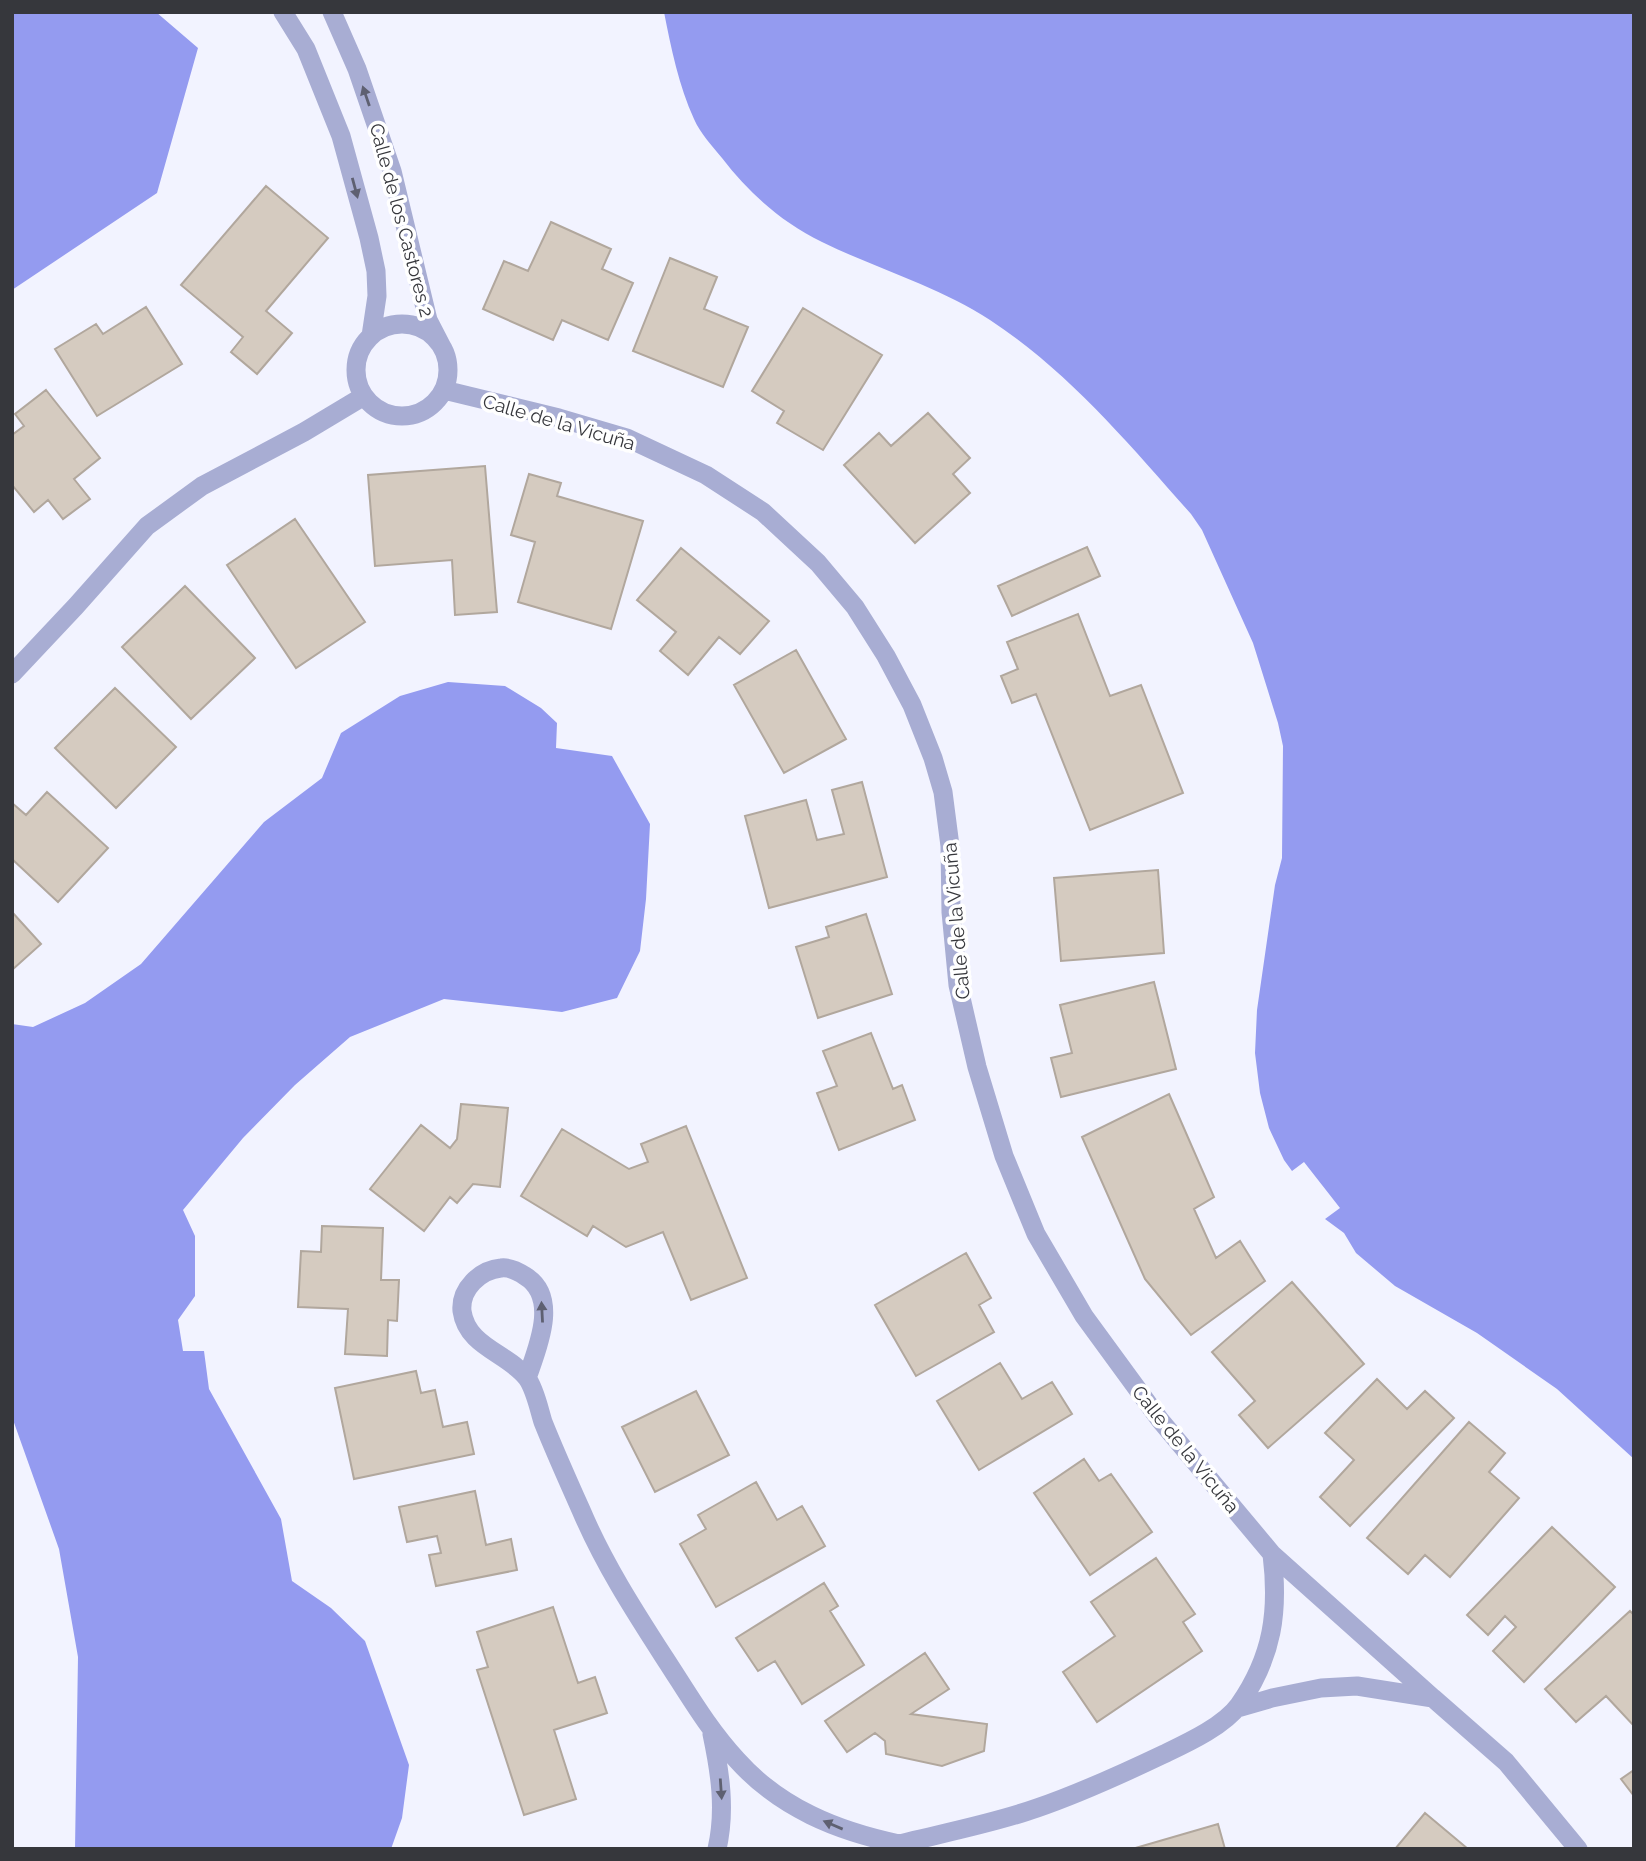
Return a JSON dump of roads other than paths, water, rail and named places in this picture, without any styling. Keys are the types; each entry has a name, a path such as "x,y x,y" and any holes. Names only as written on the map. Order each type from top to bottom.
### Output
{"street":[{"name":"Calle de los Castores 2","path":"283,12 306,49 341,136 376,271 377,296 372,335"},
{"name":"Calle de los Castores 2","path":"332,12 357,69 392,171 428,320 443,349"},
{"path":"397,325 423,330 443,349 448,376 444,390 425,410 412,415 385,413 373,406 358,384 357,358 372,335 383,328 397,325"},
{"name":"Calle de la Vicuña","path":"444,390 627,438 706,475 763,512 818,562 855,607 886,656 912,705 943,792 950,846 951,912 957,985 977,1067 1004,1156 1036,1234 1084,1316 1153,1410 1272,1553 1506,1762 1578,1849"},
{"path":"12,674 147,526 202,486 304,432 364,396"},
{"path":"527,1378 540,1342 544,1315 541,1297 533,1280 518,1271 503,1267 473,1280 465,1294 462,1311 469,1328 480,1343 527,1378 578,1503 619,1588 711,1730 738,1762 794,1807 858,1836 889,1846 1034,1809 1109,1780 1200,1737 1237,1708 1260,1669 1272,1635 1276,1603 1272,1553"},
{"path":"1237,1708 1321,1688 1357,1686 1433,1698"},
{"path":"711,1730 722,1794 721,1832 717,1849"}],"water":[{"path":"12,12 156,12 198,48 157,193 12,290"},
{"path":"664,12 1632,12 1634,1459 1557,1389 1477,1333 1395,1286 1356,1253 1344,1233 1325,1219 1340,1208 1304,1162 1292,1171 1269,1128 1260,1093 1255,1053 1257,1010 1275,885 1282,858 1283,746 1253,643 1202,530 1191,514 1097,410 1019,340 950,297 807,234 779,216 755,195 732,171 697,124 680,80"},
{"path":"448,682 505,686 541,708 557,723 556,748 612,756 650,824 640,951 617,998 562,1012 444,999 350,1037 295,1085 243,1138 183,1210 195,1236 195,1296 178,1320 183,1351 204,1351 209,1389 281,1519 292,1581 331,1608 365,1641 409,1765 402,1818 391,1849 75,1849 78,1657 59,1549 12,1417 12,1024 33,1027 85,1003 141,964 264,822 322,778 341,733 400,696"}]}
